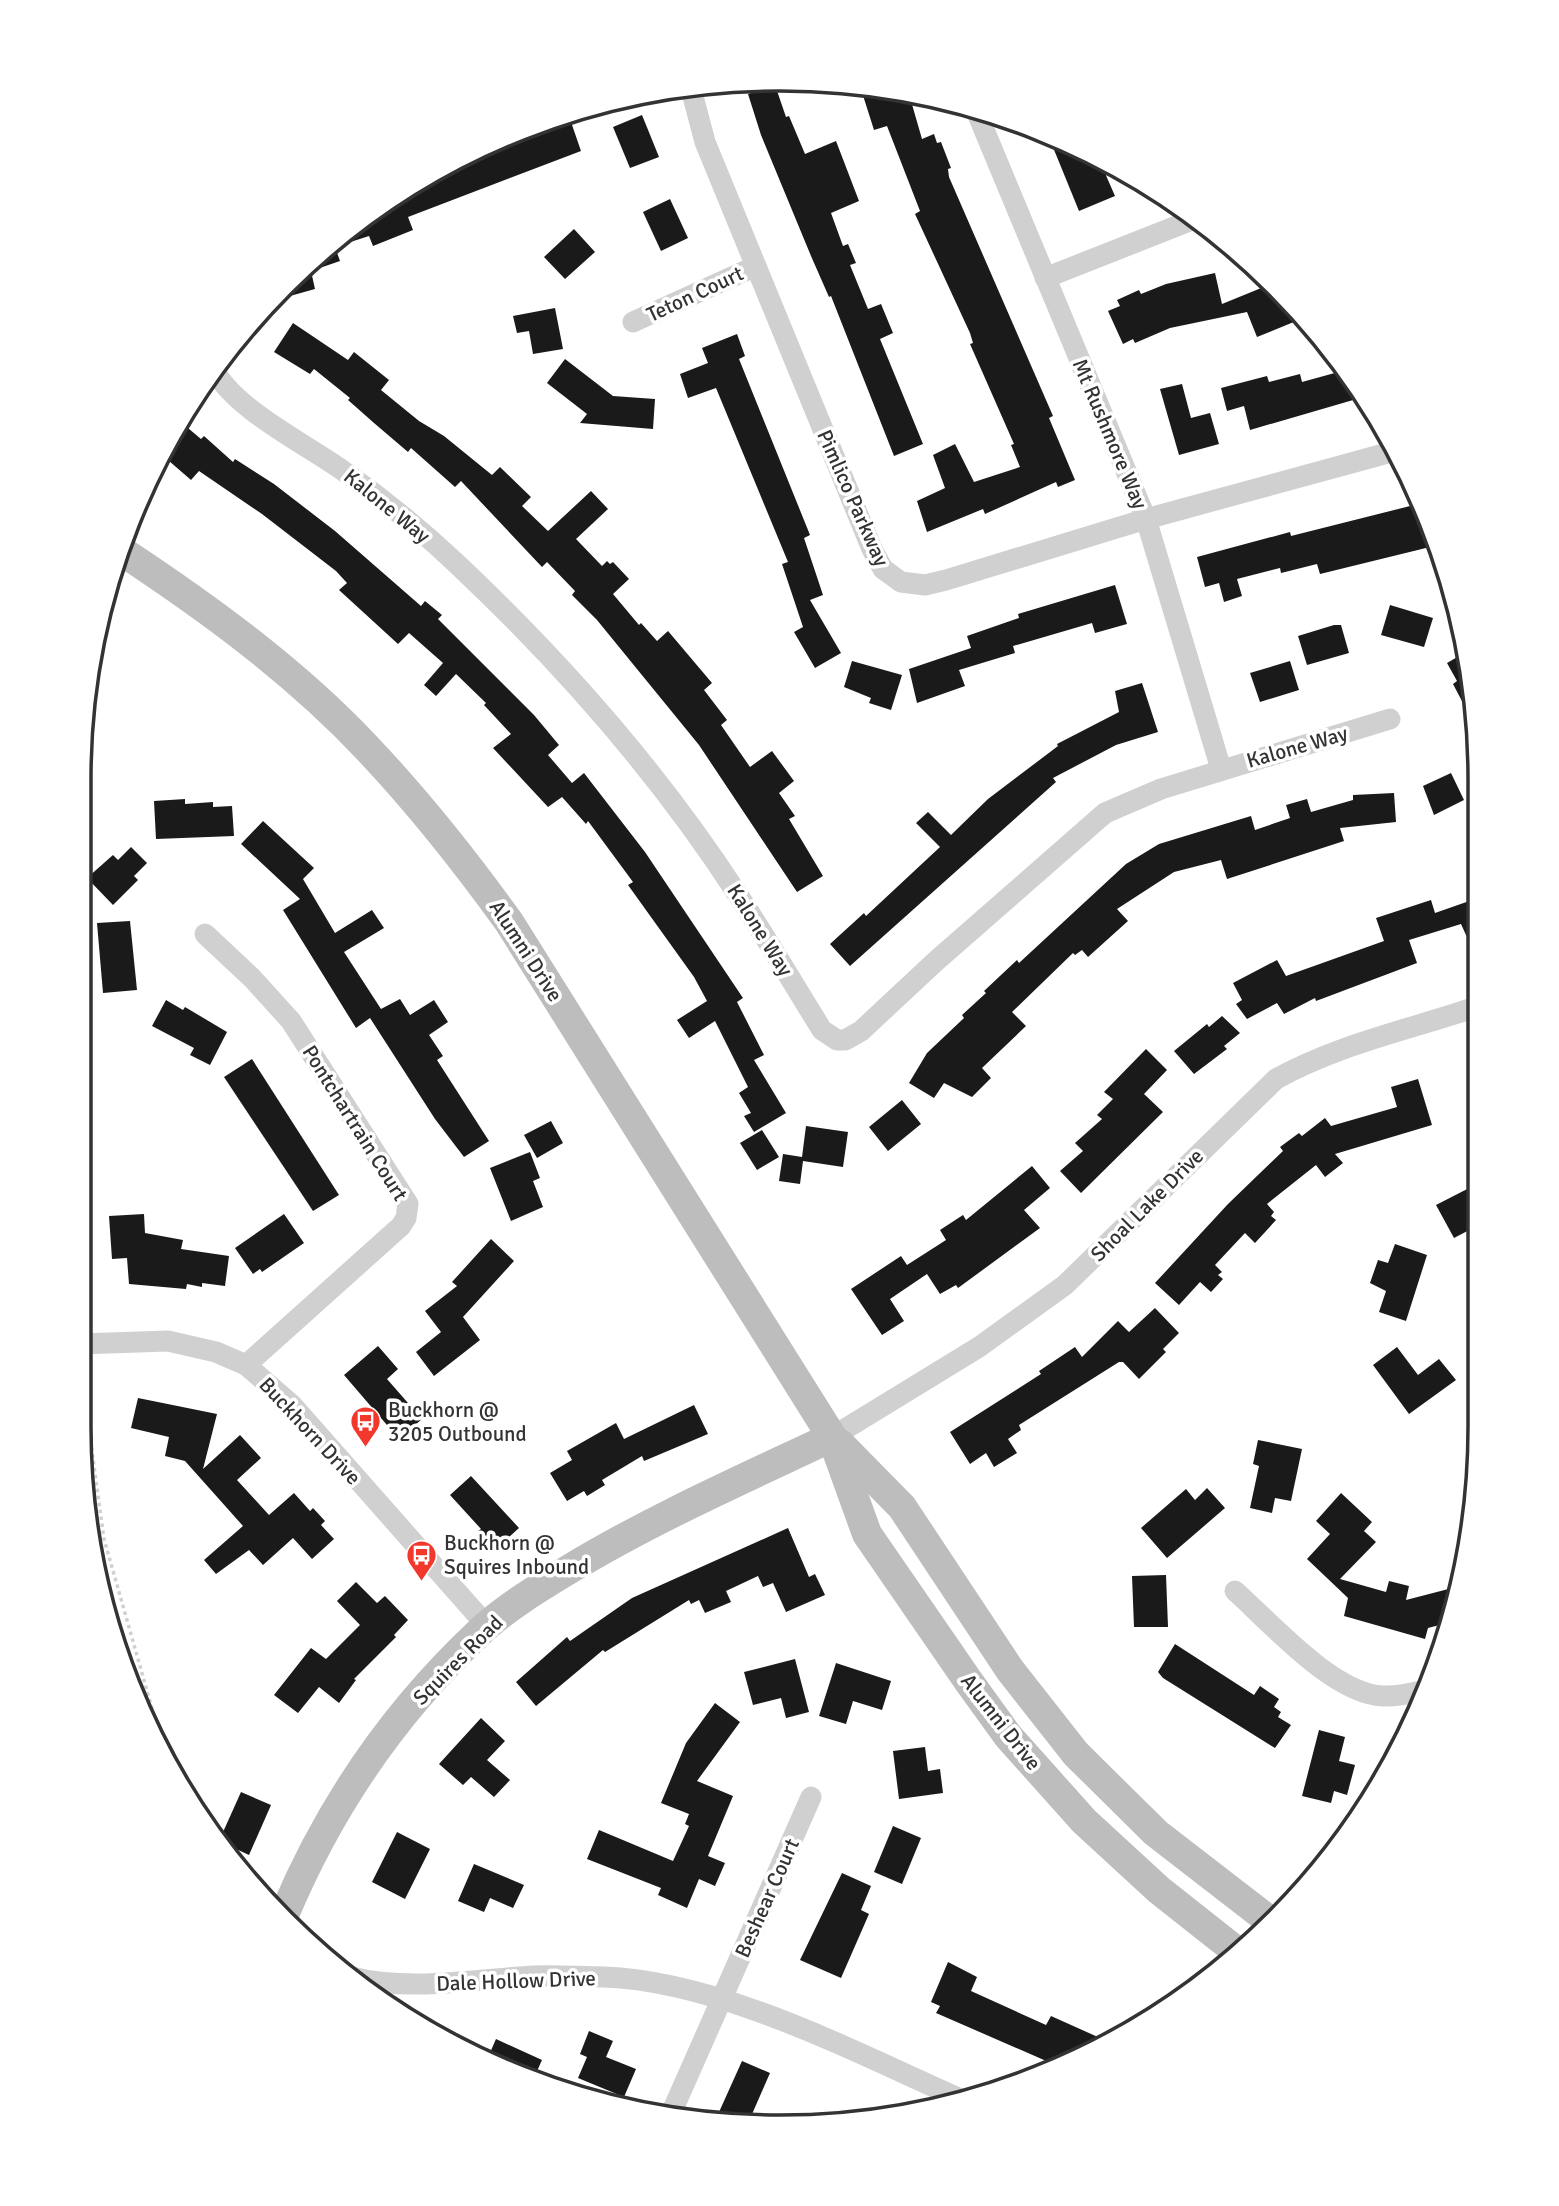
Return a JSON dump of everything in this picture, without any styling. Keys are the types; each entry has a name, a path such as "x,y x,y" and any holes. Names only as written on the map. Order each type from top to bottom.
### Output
{"street":[{"name":"Pimlico Parkway","path":"693,97 705,142 872,549 891,577 901,582 925,584 1146,519 1386,454"},
{"name":"Mt Rushmore Way","path":"980,121 1146,519 1221,769"},
{"path":"1045,278 1185,223"},
{"name":"Teton Court","path":"634,322 756,266"},
{"name":"Kalone Way","path":"221,377 232,391 257,412 344,471 411,524 503,608 558,665 609,722 683,817 737,893 822,1030 836,1040 845,1040 862,1031 936,961 1105,813 1161,789 1221,769 1390,719"},
{"name":"Alumni Drive","path":"129,556 209,612 286,673 367,747 451,841 509,922 832,1437 867,1534 1008,1736 1108,1844 1231,1946"},
{"name":"Pontchartrain Court","path":"205,934 252,978 291,1021 408,1203 401,1226 246,1365"},
{"name":"Shoal Lake Drive","path":"832,1437 979,1347 1065,1285 1276,1079 1309,1060 1468,1009"},
{"name":"Buckhorn Drive","path":"91,1352 168,1341 216,1352 246,1365 292,1405 486,1626"},
{"name":"Alumni Drive","path":"832,1437 902,1507 1010,1670 1076,1754 1156,1833 1263,1916"},
{"name":"Squires Road","path":"287,1907 303,1869 349,1786 388,1733 486,1626 537,1589 596,1553 832,1437"},
{"path":"1235,1591 1312,1661 1343,1682 1382,1696 1415,1691"},
{"name":"Beshear Court","path":"722,2000 811,1797"},
{"name":"Dale Hollow Drive","path":"369,1980 408,1985 539,1976 604,1978 662,1986 722,2000 790,2025 949,2094"},
{"path":"674,2107 722,2000"}],"path":[{"path":"91,1446 104,1539 153,1711"}],"building":[{"path":"777,91 786,117 789,116 805,154 836,141 859,201 831,213 843,246 848,244 856,263 850,265 868,309 881,304 893,333 880,339 923,444 894,456 831,296 829,297 811,256 761,135 748,94"},
{"path":"863,96 912,104 922,139 934,134 937,143 941,142 951,168 948,169 949,177 1053,416 1049,418 1075,480 1058,487 1056,482 985,514 983,509 927,532 917,501 945,488 933,455 955,444 974,482 1020,467 1011,445 1014,444 970,344 973,343 970,333 915,214 920,211 887,126 874,130"},
{"path":"642,115 659,157 630,168 613,127"},
{"path":"572,124 581,151 408,217 413,230 373,246 369,236 349,243 435,183 516,143"},
{"path":"1053,148 1105,173 1115,196 1079,211"},
{"path":"670,199 688,238 661,251 643,212"},
{"path":"574,229 595,252 565,279 544,257"},
{"path":"337,253 340,261 320,268"},
{"path":"1215,273 1222,304 1261,288 1293,322 1257,337 1247,312 1170,328 1135,343 1133,339 1123,344 1108,311 1120,306 1117,300 1139,290 1141,294 1166,284"},
{"path":"312,275 315,289 290,296"},
{"path":"555,308 563,349 533,354 529,331 517,333 513,316"},
{"path":"293,323 348,360 354,352 389,380 381,390 492,475 500,467 531,497 522,506 548,531 591,491 608,509 576,539 602,566 607,561 610,564 613,562 629,579 613,594 639,625 641,623 657,641 668,631 712,683 704,690 727,720 721,725 750,767 772,751 794,781 779,793 795,816 789,819 823,876 797,892 699,745 597,620 572,595 575,591 547,562 542,567 461,481 455,487 411,448 408,452 314,369 310,374 274,352"},
{"path":"737,334 745,356 739,359 810,535 804,538 823,595 810,600 841,653 815,668 794,632 803,627 782,564 788,562 716,388 688,398 680,374 708,363 702,348"},
{"path":"565,359 613,396 655,399 653,429 580,423 587,414 547,383"},
{"path":"1335,373 1354,400 1250,430 1244,406 1227,411 1221,388 1267,376 1269,382 1300,374 1302,382"},
{"path":"1182,384 1191,418 1210,413 1219,444 1179,455 1160,389"},
{"path":"188,428 201,439 204,436 233,462 235,459 274,484 335,531 421,606 425,601 442,615 438,619 534,715 559,745 548,755 572,783 584,773 645,852 743,998 737,1002 764,1055 754,1060 786,1113 754,1132 744,1116 751,1113 739,1093 748,1087 715,1021 689,1038 677,1020 707,1001 694,977 628,885 633,882 588,821 586,824 562,797 548,807 493,748 511,734 484,705 486,703 456,674 436,696 424,685 443,663 409,633 398,644 339,590 347,583 336,571 262,514 199,471 191,480 169,461"},
{"path":"1411,506 1427,548 1320,574 1317,564 1281,573 1280,568 1237,579 1242,596 1224,602 1219,583 1205,587 1197,557 1290,532 1291,536"},
{"path":"1115,585 1127,624 1095,633 1092,623 1013,646 1015,653 959,670 965,686 917,703 909,669 971,648 967,636 1019,618 1018,614"},
{"path":"1390,605 1433,618 1424,647 1381,635"},
{"path":"1341,625 1349,653 1307,665 1298,636"},
{"path":"1457,657 1464,704 1453,684 1457,681 1447,663"},
{"path":"852,661 902,675 891,710 869,703 871,698 844,687"},
{"path":"1290,661 1299,690 1260,702 1250,673"},
{"path":"1142,683 1158,732 1116,745 1053,778 1056,782 850,966 830,944 864,913 866,916 940,847 916,823 928,812 951,835 988,799 1058,746 1057,744 1119,712 1115,691"},
{"path":"1451,773 1464,800 1434,815 1423,786"},
{"path":"1394,793 1396,822 1340,828 1344,841 1227,879 1221,860 1174,872 1117,909 1128,921 1088,957 1082,950 1075,955 1073,953 1012,1012 1026,1026 982,1068 991,1078 972,1097 944,1083 934,1098 909,1083 927,1053 964,1018 962,1015 986,993 984,991 1017,960 1019,963 1126,864 1159,844 1251,816 1255,830 1290,818 1286,805 1307,799 1311,812 1353,800 1353,795"},
{"path":"185,799 185,804 213,802 213,807 232,806 234,836 156,839 154,801"},
{"path":"263,821 314,868 303,879 335,933 372,910 384,928 344,952 381,1009 400,999 410,1015 434,1000 448,1022 429,1035 443,1056 437,1060 489,1141 464,1157 435,1119 370,1018 356,1028 283,910 300,899 241,844"},
{"path":"131,847 147,863 134,876 138,880 113,905 91,882 91,874 113,855 118,860"},
{"path":"1431,900 1435,913 1468,901 1468,939 1461,924 1409,940 1417,963 1316,1001 1315,998 1284,1014 1277,1003 1247,1019 1236,1004 1242,1000 1233,983 1277,960 1286,976 1384,941 1376,918"},
{"path":"130,921 137,990 103,993 97,923"},
{"path":"166,1000 183,1010 185,1007 227,1032 210,1065 190,1055 194,1048 152,1026"},
{"path":"1222,1016 1240,1033 1224,1046 1227,1049 1194,1074 1174,1051 1207,1024 1209,1027"},
{"path":"1146,1049 1167,1070 1144,1094 1163,1112 1081,1193 1060,1171 1083,1151 1075,1143 1102,1119 1097,1115 1113,1099 1104,1092"},
{"path":"252,1059 339,1195 313,1211 224,1077"},
{"path":"1418,1079 1432,1125 1335,1154 1343,1163 1325,1177 1316,1165 1267,1204 1274,1212 1271,1216 1276,1220 1255,1243 1245,1233 1215,1265 1222,1272 1218,1275 1223,1279 1211,1292 1200,1282 1179,1305 1155,1283 1228,1204 1283,1151 1280,1147 1299,1133 1302,1136 1325,1118 1331,1126 1397,1107 1391,1087"},
{"path":"902,1100 921,1124 888,1151 869,1127"},
{"path":"551,1121 563,1143 537,1158 524,1135"},
{"path":"806,1126 848,1132 843,1167 803,1161 800,1184 779,1181 783,1154 802,1157"},
{"path":"762,1130 779,1157 757,1170 740,1143"},
{"path":"530,1152 540,1178 533,1181 543,1207 511,1221 490,1168"},
{"path":"1032,1166 1050,1188 1024,1210 1040,1228 958,1288 956,1285 940,1294 927,1274 890,1299 904,1321 882,1335 851,1289 901,1256 907,1265 946,1240 940,1230 963,1215 966,1220"},
{"path":"1468,1189 1468,1231 1454,1238 1436,1205"},
{"path":"144,1214 145,1233 183,1240 181,1249 229,1256 225,1286 202,1283 202,1287 187,1284 186,1289 129,1284 127,1258 112,1259 109,1216"},
{"path":"284,1214 304,1243 262,1272 260,1269 253,1274 235,1248"},
{"path":"491,1239 514,1261 463,1317 480,1340 434,1376 416,1352 441,1332 425,1311 457,1286 452,1282"},
{"path":"1395,1244 1427,1255 1406,1321 1379,1312 1386,1291 1370,1283 1378,1260 1388,1263"},
{"path":"1155,1308 1179,1333 1163,1349 1166,1352 1139,1379 1123,1362 1119,1362 1019,1425 1021,1430 1008,1439 1017,1453 994,1467 986,1453 970,1464 950,1432 1041,1374 1039,1371 1075,1347 1082,1357 1118,1321 1129,1332"},
{"path":"378,1346 398,1369 387,1379 422,1419 399,1439 344,1375"},
{"path":"1397,1347 1418,1375 1439,1359 1456,1380 1409,1414 1373,1365"},
{"path":"138,1398 217,1414 203,1469 240,1435 261,1458 237,1480 269,1515 294,1493 310,1511 313,1508 325,1521 321,1525 334,1539 312,1559 293,1538 263,1565 249,1550 216,1574 204,1560 243,1526 185,1461 165,1456 169,1437 131,1428"},
{"path":"694,1405 708,1434 644,1461 642,1456 602,1480 605,1485 587,1496 584,1491 567,1501 550,1473 572,1460 567,1451 616,1423 624,1439"},
{"path":"1258,1440 1302,1449 1291,1501 1275,1498 1272,1513 1250,1508 1259,1466 1253,1464"},
{"path":"471,1476 519,1528 495,1550 478,1531 481,1529 450,1495"},
{"path":"1207,1488 1225,1508 1167,1558 1141,1528 1186,1489 1195,1500"},
{"path":"1341,1493 1372,1522 1364,1531 1376,1542 1340,1579 1386,1592 1389,1581 1409,1586 1406,1600 1449,1589 1438,1625 1428,1628 1425,1639 1344,1616 1348,1598 1307,1559 1330,1534 1316,1521"},
{"path":"788,1528 809,1577 815,1574 825,1595 786,1612 773,1583 763,1587 758,1576 726,1591 731,1602 705,1613 699,1600 691,1604 689,1600 605,1652 603,1650 536,1706 516,1682 567,1637 570,1641 632,1598"},
{"path":"1166,1575 1168,1627 1134,1627 1132,1576"},
{"path":"356,1582 377,1603 385,1596 408,1620 394,1635 396,1637 354,1679 356,1680 339,1703 319,1687 298,1713 274,1695 311,1648 326,1659 360,1625 337,1601"},
{"path":"1175,1644 1254,1695 1260,1686 1279,1699 1274,1707 1281,1712 1278,1717 1291,1725 1275,1748 1163,1678 1158,1672"},
{"path":"795,1659 809,1712 786,1718 781,1698 753,1705 744,1672"},
{"path":"836,1663 891,1681 882,1710 853,1701 846,1724 819,1716"},
{"path":"715,1703 740,1722 697,1781 733,1796 708,1856 725,1863 715,1886 699,1879 687,1908 658,1895 661,1888 587,1859 599,1830 673,1861 689,1826 685,1824 689,1814 661,1803 686,1743"},
{"path":"481,1718 505,1741 487,1760 510,1780 494,1797 471,1777 463,1785 439,1764"},
{"path":"1319,1730 1345,1737 1339,1761 1355,1765 1347,1795 1334,1791 1331,1803 1302,1796"},
{"path":"925,1747 928,1771 940,1769 943,1793 899,1799 893,1751"},
{"path":"241,1792 271,1805 249,1855 235,1849 223,1832"},
{"path":"893,1826 921,1838 902,1884 874,1872"},
{"path":"397,1832 430,1849 405,1899 372,1882"},
{"path":"474,1864 524,1885 513,1908 490,1898 484,1912 458,1901"},
{"path":"842,1873 871,1886 861,1910 869,1914 841,1978 800,1960"},
{"path":"948,1962 977,1977 971,1991 1046,2025 1051,2016 1098,2037 1047,2061 936,2013 940,2006 931,2002"},
{"path":"589,2031 613,2041 606,2057 636,2069 624,2097 578,2078 587,2057 580,2054"},
{"path":"496,2039 542,2060 537,2071 491,2051"},
{"path":"742,2061 770,2073 752,2114 719,2112"}],"place":[{"name":"Buckhorn @ 3205 Outbound","path":"365,1449"},
{"name":"Buckhorn @ Squires Inbound","path":"421,1582"}]}
